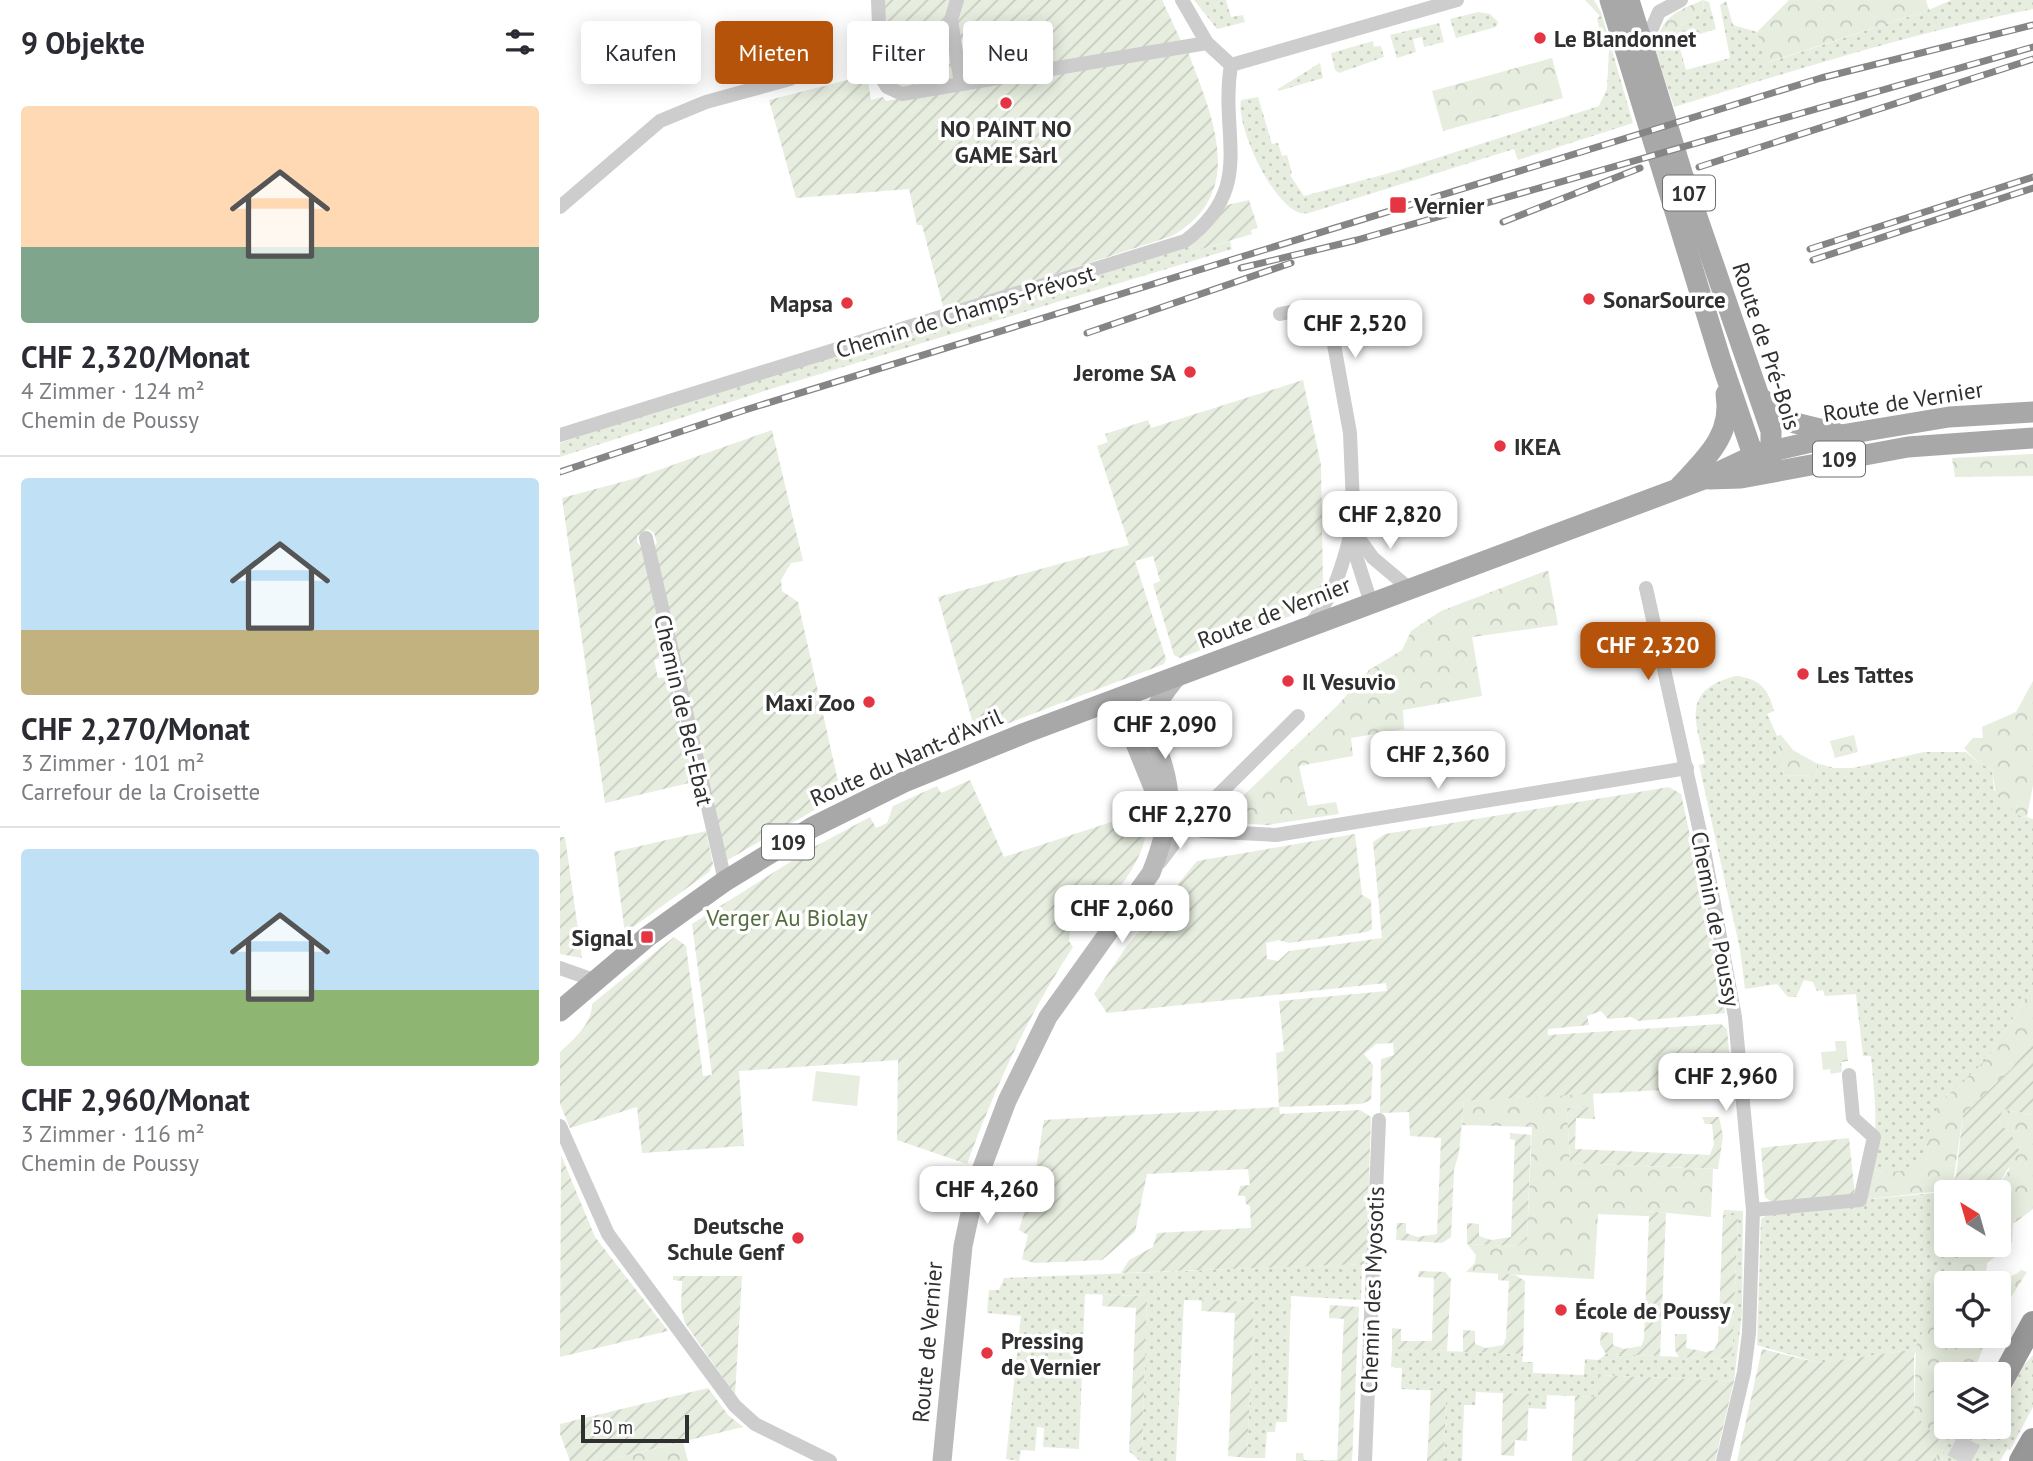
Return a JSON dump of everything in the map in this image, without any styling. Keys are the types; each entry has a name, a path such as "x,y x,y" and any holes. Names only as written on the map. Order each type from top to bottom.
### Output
{"highway":[{"path":"2011,1363 2033,1322"},
{"path":"2021,1461 2033,1440"}],"main road":[{"name":"Route de Pré-Bois","path":"1610,0 1721,361 1766,459"},
{"name":"Route de Pré-Bois","path":"1629,0 1771,431 1766,459"},
{"path":"1721,361 1743,390 1759,395 1791,422 1843,435"},
{"path":"1677,489 1710,453 1726,428 1728,409 1721,361"},
{"name":"Route de Vernier","path":"1117,699 1677,489 1766,459 1843,435 1949,417 2033,412"},
{"name":"Route de Vernier","path":"1766,459 2033,438"},
{"name":"Route du Nant-d'Avril","path":"560,1011 673,917 725,881 813,827 893,787 1117,699"}],"street":[{"path":"878,0 880,66 887,87 902,94 1207,43"},
{"path":"957,0 951,20 961,84"},
{"path":"1182,0 1207,43 1231,65 1457,0"},
{"path":"1643,49 1659,12 1681,0"},
{"name":"Chemin de Champs-Prévost","path":"560,435 1185,241 1216,209 1230,178 1226,92 1231,65"},
{"path":"560,207 660,121 706,102 772,84"},
{"path":"1280,314 1300,310 1317,313 1324,317 1331,328 1350,433 1352,529 1358,562 1371,603"},
{"path":"1352,529 1373,558 1410,589"},
{"path":"1304,629 1327,603 1337,583 1352,529"},
{"name":"Chemin de Bel-Ebat","path":"646,538 725,881"},
{"name":"Chemin de Poussy","path":"1646,588 1686,768 1735,1017 1753,1210 1749,1333 1744,1372 1723,1461"},
{"name":"Route de Vernier","path":"942,1461 962,1245 977,1181 1007,1101 1048,1017 1151,873 1165,818 1168,787 1154,744 1152,718 1161,697 1178,676"},
{"path":"1117,699 1165,818 1187,826 1241,835 1276,835 1686,768"},
{"path":"1151,873 1187,826 1298,716"},
{"path":"560,968 594,980"},
{"path":"1753,1210 1860,1200 1874,1138 1853,1118 1849,1074"},
{"name":"Chemin des Myosotis","path":"1365,1461 1379,1119"},
{"path":"560,1126 608,1234 735,1406 755,1424 830,1461"}],"green space":[{"path":"882,0 953,0 954,77 949,81 949,21 883,21"},
{"path":"961,0 1162,0 1182,43 1053,63 1053,21 963,21 963,39 960,40 956,10"},
{"path":"1194,0 1226,0 1231,17 1243,15 1245,22 1217,29"},
{"path":"1585,0 1594,0 1601,12 1633,123 1518,160 1514,149 1309,213 1300,213 1289,207 1258,163 1244,128 1241,100 1258,97 1272,144 1278,143 1282,156 1287,155 1292,174 1290,175 1304,196 1393,172 1599,106 1607,89 1609,50 1604,49 1597,19 1600,16"},
{"path":"1703,0 1709,2 1716,29 1678,41 1686,70 1730,58 1720,5 1726,1 1733,25 1757,32 1767,63 1929,10 1951,0 2033,0 2033,9 1897,41 1674,107 1655,51 1657,46 1671,45 1676,32 1683,24 1704,10"},
{"path":"1703,0 1704,10 1683,24 1676,32 1671,45 1657,46 1666,21 1678,11"},
{"path":"1789,0 1926,0 1929,10 1766,63 1757,32"},
{"path":"1478,12 1490,14 1498,22 1496,27 1456,38 1450,19"},
{"path":"1439,23 1444,42 1424,47 1422,37 1413,39 1416,52 1397,58 1390,35"},
{"path":"1373,41 1374,47 1381,46 1384,57 1339,73 1335,70 1331,53"},
{"path":"1188,52 1214,127 1218,152 1217,176 1210,198 1195,218 1172,236 944,310 922,225 917,225 909,189 796,198 769,100 847,80 847,84 868,84 871,100 883,97 886,101 984,84 1053,84 1053,73"},
{"path":"1552,58 1563,98 1443,131 1432,91"},
{"path":"1320,63 1323,78 1278,91 1278,89"},
{"path":"894,84 941,84 902,90"},
{"path":"1249,200 1258,228 1251,230 1252,234 1192,252 1190,246 1227,205"},
{"path":"1230,241 1232,249 774,388 560,457 560,443 619,423 1190,246 1192,252"},
{"path":"1303,380 1321,465 1323,583 1319,599 1309,609 1180,658 1174,655 1153,584 1160,581 1153,556 1135,561 1166,659 1164,664 980,734 975,731 938,597 1129,545 1097,446 1108,442 1105,434 1148,420 1151,428"},
{"path":"772,430 803,561 791,563 781,580 782,591 798,602 840,790 837,797 726,861 652,548 657,543 654,533 648,529 637,536 637,542 642,548 666,656 654,660 658,678 670,677 693,780 605,803 562,498 633,479"},
{"path":"2033,454 2033,476 1955,477 1952,458"},
{"path":"1548,570 1558,625 1472,637 1482,696 1403,710 1404,729 1351,738 1353,756 1299,766 1308,806 1336,802 1339,814 1267,825 1223,822 1221,817 1336,707 1369,670 1402,650 1411,631 1441,611"},
{"path":"1736,676 1757,682 1769,696 1774,711 1767,714 1777,736 1783,775 1814,776 1818,773 1816,763 1834,768 1853,768 1924,752 1966,752 1992,769 1994,790 2018,815 2033,819 2033,986 1988,1058 1947,1095 1929,1132 1929,1155 1918,1167 1911,1170 1870,1171 1875,1127 1874,1086 1871,1056 1863,1056 1856,994 1825,996 1823,990 1817,991 1813,982 1804,980 1796,997 1788,997 1777,984 1745,989 1740,949 1699,765 1705,763 1696,720 1699,698 1707,689"},
{"path":"2033,681 2033,785 2027,817 2018,815 1996,795 1992,769 1979,763 1964,748 1973,738 1983,738 1982,727 2016,712"},
{"path":"1781,735 1793,750 1816,763 1818,773 1814,776 1783,775 1777,736"},
{"path":"1854,735 1858,752 1835,758 1830,741"},
{"name":"Verger Au Biolay","path":"970,780 1004,857 1133,815 1136,824 1147,825 1139,855 1124,882 1084,931 1070,930 1069,941 1073,947 1041,999 1014,1052 967,1164 897,1140 898,1060 739,1071 744,1146 642,1153 637,1107 570,1128 560,1104 560,1052 586,1024 592,1004 674,937 686,946 703,1076 712,1075 692,924 814,847 870,817 876,828 887,823 893,806 937,786 941,793"},
{"path":"1669,787 1681,794 1715,952 1725,1013 1638,1021 1631,1017 1608,1019 1601,1011 1587,1016 1589,1025 1548,1029 1548,1035 1721,1024 1727,1029 1732,1086 1464,1101 1459,1153 1454,1170 1451,1237 1442,1243 1396,1240 1397,1223 1406,1223 1406,1233 1417,1237 1437,1234 1441,1138 1410,1136 1409,1112 1380,1113 1381,1059 1394,1055 1393,1043 1376,1044 1364,1054 1373,1065 1371,1100 1361,1104 1279,1107 1276,1053 1284,1051 1279,1001 1387,991 1386,983 1107,1013 1094,994 1127,946 1197,861 1355,834 1362,895 1371,900 1372,929 1367,932 1289,943 1279,940 1266,943 1267,959 1278,961 1289,951 1382,938 1373,842 1385,834"},
{"path":"706,831 713,864 709,872 625,933 614,852"},
{"path":"560,837 565,837 582,958 560,954"},
{"path":"2033,986 2033,1039 2012,1068 1963,1115 1953,1180 1934,1180 1934,1192 1860,1200 1870,1171 1907,1170 1927,1159 1929,1132 1938,1104 1988,1058"},
{"path":"2033,1039 2033,1115 2003,1109 1998,1123 2010,1132 2019,1150 2001,1180 1954,1180 1963,1115 2012,1068"},
{"path":"1835,1041 1846,1041 1848,1061 1841,1062 1842,1072 1831,1074 1830,1069 1823,1070 1821,1052 1836,1051"},
{"path":"816,1071 860,1076 857,1106 812,1101"},
{"path":"1593,1093 1594,1107 1567,1108 1570,1163 1713,1169 1711,1217 1646,1211 1645,1216 1598,1214 1594,1279 1466,1272 1475,1263 1476,1255 1467,1244 1518,1246 1527,1239 1532,1127 1462,1125 1464,1101"},
{"path":"1279,1107 1280,1114 1360,1110 1371,1117 1366,1264 1121,1273 1129,1260 1153,1247 1157,1233 1251,1228 1250,1206 1246,1204 1245,1196 1238,1196 1240,1186 1250,1185 1248,1169 1147,1174 1135,1232 1102,1260 1034,1263 1022,1259 1028,1235 1019,1230 1034,1180 1044,1120"},
{"path":"1594,1107 1595,1119 1576,1118 1575,1149 1710,1155 1714,1144 1712,1124 1705,1124 1702,1117 1719,1117 1723,1136 1718,1169 1570,1163 1567,1108"},
{"path":"2002,1109 2033,1115 2033,1209 2013,1224 2011,1243 2011,1180 2002,1180 2009,1170 2010,1132 1998,1123"},
{"path":"1510,1133 1531,1135 1527,1239 1518,1246 1467,1244 1467,1223 1479,1224 1479,1236 1491,1240 1511,1237 1515,1140 1510,1139"},
{"path":"1849,1138 1855,1196 1774,1204 1765,1197 1761,1148"},
{"path":"561,1155 595,1237 668,1331 560,1357"},
{"path":"1934,1193 1934,1257 1959,1257 1951,1271 1934,1271 1934,1309 1917,1349 1819,1363 1757,1345 1761,1219 1767,1215 1860,1200"},
{"path":"1724,1210 1743,1211 1742,1312 1734,1381 1599,1375 1598,1397 1547,1395 1546,1409 1528,1408 1528,1394 1476,1392 1475,1405 1464,1405 1462,1461 1444,1461 1446,1391 1401,1389 1402,1368 1391,1367 1392,1349 1523,1354 1522,1362 1533,1362 1533,1373 1584,1375 1585,1359 1598,1360 1606,1354 1732,1359 1738,1216 1723,1215"},
{"path":"1645,1211 1666,1213 1660,1356 1606,1354 1600,1344 1601,1332 1613,1333 1613,1345 1624,1349 1641,1346 1644,1339 1649,1216 1645,1216"},
{"path":"1723,1215 1738,1215 1732,1359 1679,1357 1675,1350 1675,1334 1687,1334 1686,1348 1706,1352 1714,1350 1718,1342"},
{"path":"1959,1257 1995,1257 1987,1263 1986,1271 1951,1271"},
{"path":"1362,1264 1361,1300 1291,1296 1287,1422 1276,1422 1275,1432 1267,1432 1265,1458 1247,1458 1254,1302 1184,1300 1176,1461 1140,1461 1129,1451 1142,1452 1147,1296 1085,1294 1079,1449 1043,1447 1044,1428 1037,1427 1035,1451 1021,1450 1019,1461 1006,1459 1021,1316 987,1313 989,1290 999,1290 1004,1278"},
{"path":"2021,1270 2027,1272 2011,1297 2011,1276"},
{"path":"1419,1271 1445,1272 1451,1279 1447,1351 1392,1349 1392,1328 1401,1329 1401,1341 1432,1341 1434,1278 1418,1277"},
{"path":"1498,1273 1515,1275 1525,1281 1523,1354 1463,1352 1463,1330 1475,1331 1475,1344 1486,1348 1503,1345 1506,1338 1509,1281 1498,1280"},
{"path":"673,1276 742,1276 735,1395 685,1323 681,1308 682,1281 673,1280"},
{"path":"1103,1295 1147,1296 1142,1452 1129,1451 1136,1308 1102,1306"},
{"path":"1202,1300 1254,1302 1247,1458 1228,1456 1235,1313 1201,1311"},
{"path":"1330,1305 1359,1307 1352,1461 1296,1461 1296,1453 1303,1453 1304,1460 1337,1460 1344,1319 1329,1318"},
{"path":"1934,1306 1934,1348 1983,1348 1978,1362 1934,1362 1934,1436 1914,1414 1916,1346"},
{"path":"1762,1349 1819,1363 1917,1349 1914,1356 1914,1414 1934,1435 1934,1439 1939,1440 1936,1461 1737,1461"},
{"path":"2033,1355 2033,1407 2010,1450 2007,1449 2000,1461 1942,1461 1945,1441 1950,1439 2011,1439 2011,1390 2022,1367"},
{"path":"1598,1375 1734,1381 1715,1461 1572,1461 1575,1396 1598,1397"},
{"path":"708,1388 728,1415 743,1427 603,1461 570,1461 560,1434 560,1424"},
{"path":"1431,1390 1446,1391 1444,1461 1427,1461"},
{"path":"1503,1393 1529,1394 1527,1441 1515,1440 1514,1456 1501,1455"},
{"path":"1950,1439 1945,1441 1942,1461 1936,1461 1938,1440"},
{"path":"683,1442 688,1461 603,1461"}],"tunnel":[{"path":"1958,1461 1970,1439"}],"railway":[{"path":"560,472 745,410 1821,78 2033,25"},
{"path":"1241,268 1357,240 2033,47"},
{"path":"1699,167 2033,59"},
{"path":"1503,222 1640,168"},
{"path":"1810,249 2033,177"},
{"path":"1813,260 2033,188"},
{"path":"1087,333 1291,263"}],"place":[{"name":"Le Blandonnet","path":"1540,38"},
{"name":"NO PAINT NO GAME Sàrl","path":"1006,103"},
{"name":"Vernier","path":"1398,205"},
{"name":"SonarSource","path":"1589,299"},
{"name":"Mapsa","path":"847,303"},
{"name":"Jerome SA","path":"1190,372"},
{"name":"IKEA","path":"1500,446"},
{"name":"Les Tattes","path":"1803,674"},
{"name":"Il Vesuvio","path":"1288,681"},
{"name":"Maxi Zoo","path":"869,702"},
{"name":"Signal","path":"647,937"},
{"name":"Deutsche Schule Genf","path":"798,1238"},
{"name":"École de Poussy","path":"1561,1310"},
{"name":"Pressing de Vernier","path":"987,1353"}]}
